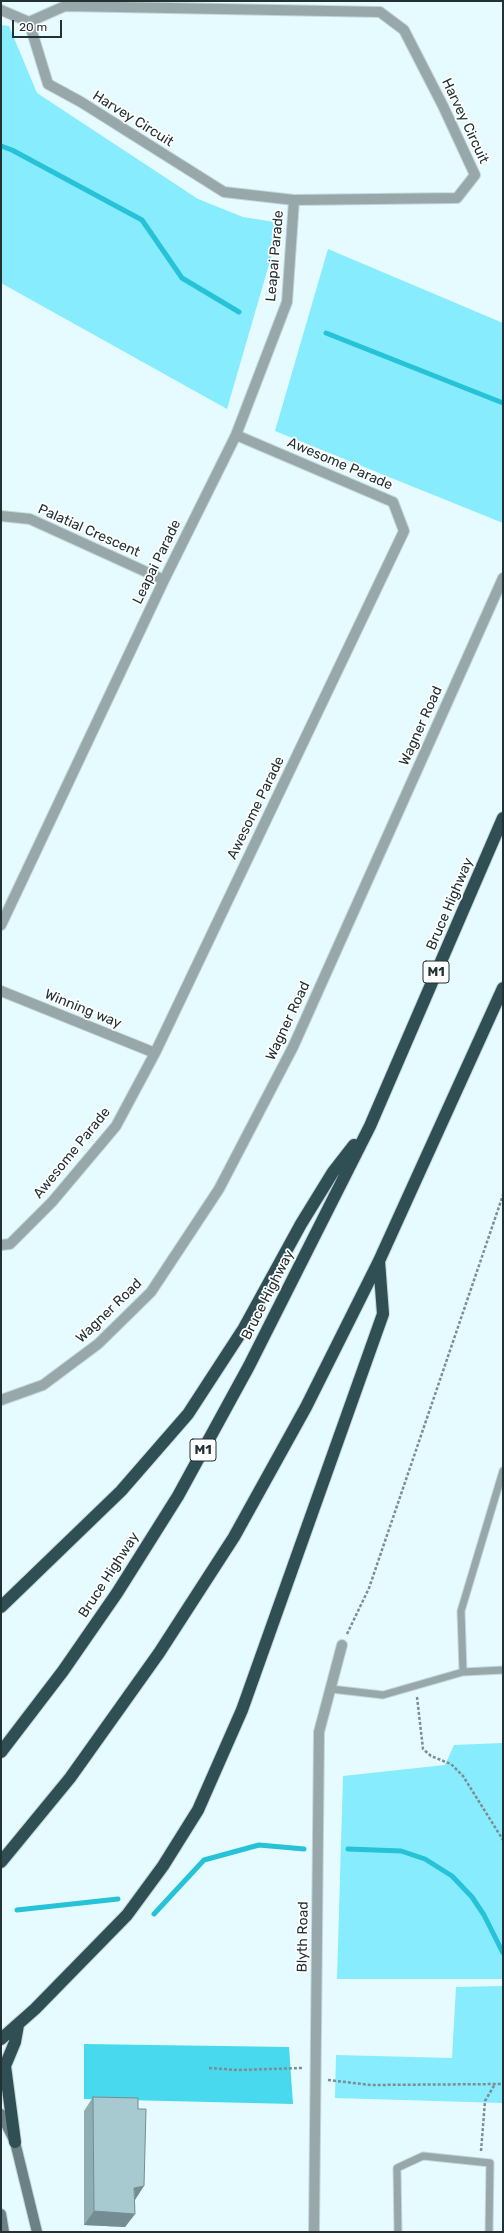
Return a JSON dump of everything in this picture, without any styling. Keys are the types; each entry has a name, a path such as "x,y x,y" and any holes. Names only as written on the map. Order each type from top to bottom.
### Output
{"highway":[{"name":"Bruce Highway","path":"1,1752 63,1671 117,1593 178,1496 249,1366 370,1126 503,818"},
{"path":"1,1862 70,1778 159,1653 234,1537 306,1406 379,1261 503,988"},
{"path":"1,1607 121,1492 188,1414 244,1328 301,1224 329,1178 370,1126"},
{"path":"1,2039 18,2025 86,1959 127,1916 167,1861 198,1810 242,1710 384,1314 379,1261"},
{"path":"15,2142 5,2077 5,2066 15,2042 18,2025"}],"main road":[{"path":"1,2114 15,2142 37,2232"},
{"path":"1,2214 4,2232"}],"street":[{"name":"Harvey Circuit","path":"65,6 380,12 404,30 444,106 475,175 457,198 294,200 224,192 81,102 48,84 29,22 65,6"},
{"path":"1,10 29,22"},
{"name":"Leapai Parade","path":"1,925 164,580 236,435 287,302 294,200"},
{"name":"Awesome Parade","path":"1,1245 10,1244 52,1202 116,1126 155,1052 404,530 393,502 236,435"},
{"name":"Palatial Crescent","path":"1,516 30,519 164,580"},
{"name":"Wagner Road","path":"1,1400 43,1385 98,1344 151,1292 219,1189 293,1047 503,578"},
{"name":"Winning way","path":"1,991 155,1052"},
{"name":"Blyth Road","path":"314,2232 319,1732 342,1645"}],"lane":[{"path":"463,1672 461,1611 503,1471"},
{"path":"331,1689 383,1695 463,1672 503,1670"},
{"path":"398,2232 397,2168 423,2156 490,2163 489,2232"}],"path":[{"path":"342,1645 369,1588 503,1196"},
{"path":"416,1686 423,1749 431,1756 451,1764 463,1776 503,1840"},
{"path":"209,2068 236,2070 316,2068"},
{"path":"315,2080 371,2085 503,2084"},
{"path":"480,2162 485,2101 495,2084"}],"shaded area":[{"path":"1,25 9,26 37,93 198,199 243,217 281,223 227,409 1,283"},
{"path":"328,249 503,323 503,523 275,431"},
{"path":"503,1743 503,1979 337,1979 343,1776 445,1765 454,1745"},
{"path":"503,1986 503,2103 335,2098 336,2055 452,2058 456,1987"},
{"path":"84,2044 289,2047 293,2104 84,2099"}],"building":[{"path":"93,2097 138,2098 138,2109 146,2109 144,2186 134,2188 135,2214 94,2211"}],"waterway":[{"path":"1,146 12,150 142,220 182,278 239,312"},
{"path":"326,333 503,403"},
{"path":"154,1914 204,1860 259,1845 304,1849"},
{"path":"348,1849 401,1851 425,1859 452,1876 472,1897 484,1915 503,1953"},
{"path":"17,1910 118,1899"}]}
